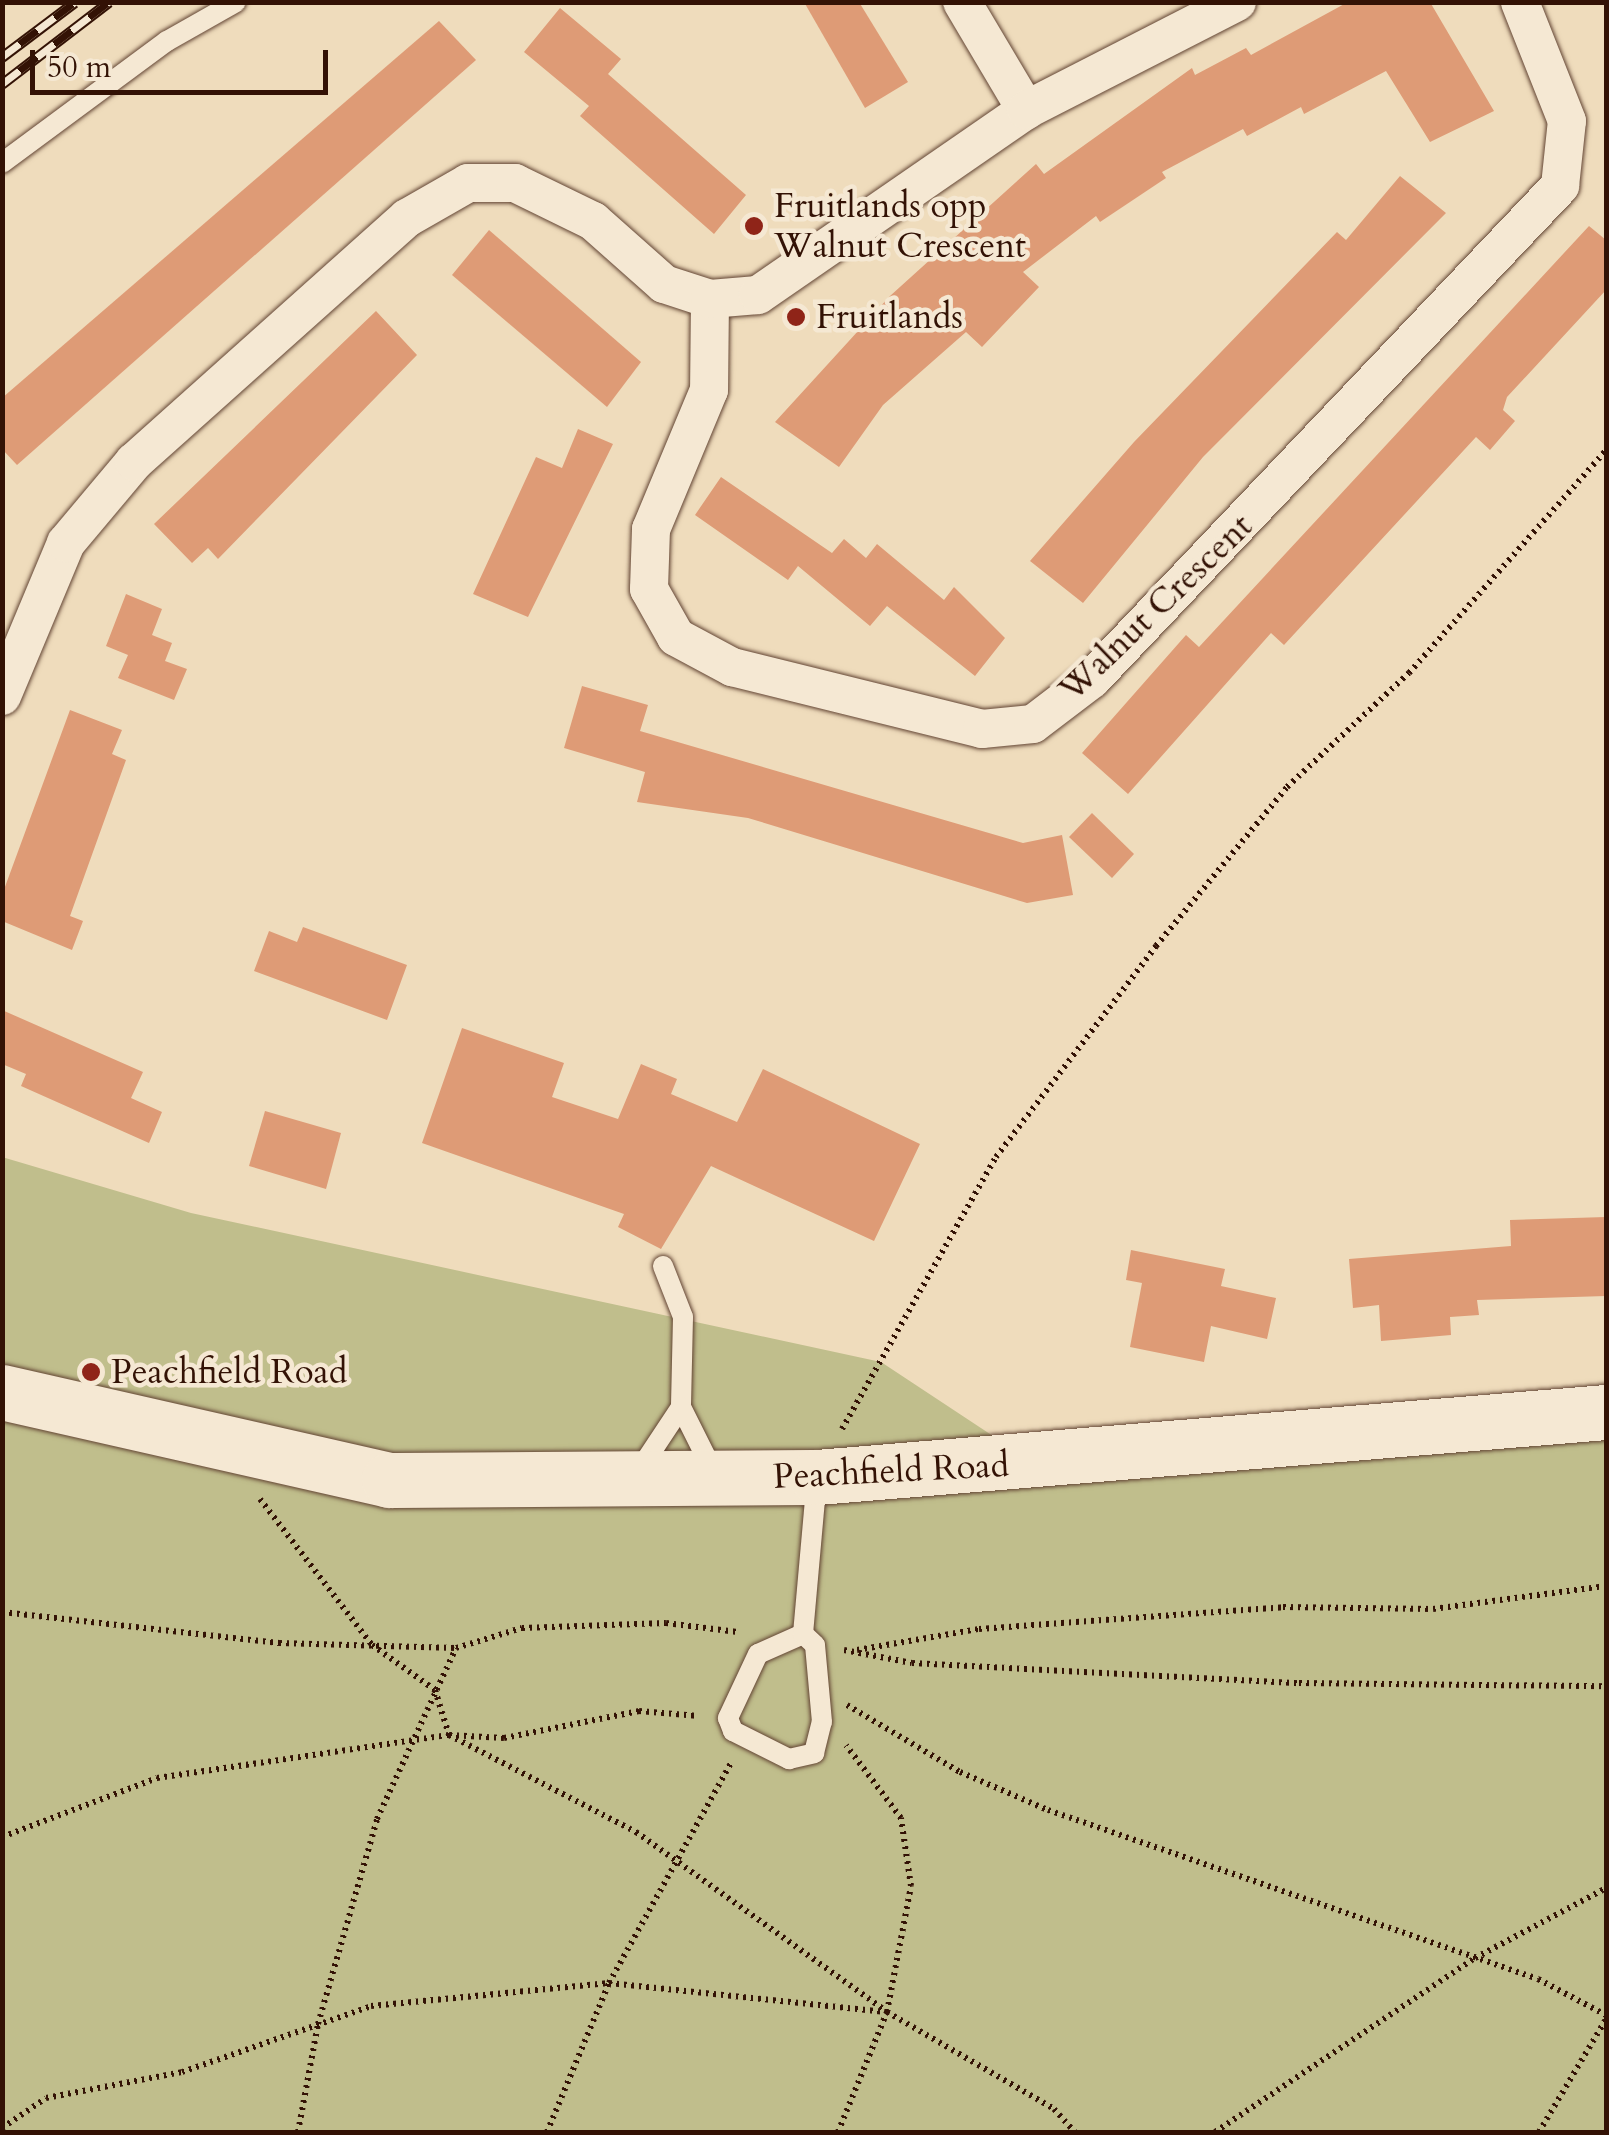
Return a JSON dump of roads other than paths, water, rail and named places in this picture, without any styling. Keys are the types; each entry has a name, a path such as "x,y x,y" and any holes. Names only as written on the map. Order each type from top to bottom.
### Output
{"street":[{"path":"962,2 1026,110"},
{"path":"2,696 66,543 219,382 407,218 468,183 531,190 593,221 664,284 710,298 758,295 1026,110 1238,2"},
{"name":"Walnut Crescent","path":"710,298 709,390 651,530 649,589 676,638 732,666 963,724 1032,724 1119,651 1560,186 1567,121 1520,2"},
{"name":"Peachfield Road","path":"2,1392 389,1480 817,1477 1606,1412"}],"lane":[{"path":"2,163 167,42 236,2"},
{"path":"663,1266 684,1317 681,1407 717,1480"},
{"path":"634,1480 681,1407"},
{"path":"800,1638 743,1673 728,1718 746,1737 789,1759 814,1753 822,1722 821,1689 800,1638 817,1477"}],"railway":[{"path":"2,57 75,2"},
{"path":"2,84 109,2"}],"place":[{"name":"Fruitlands opp Walnut Crescent","path":"754,226"},
{"name":"Fruitlands","path":"796,317"},
{"name":"Peachfield Road","path":"91,1372"}]}
